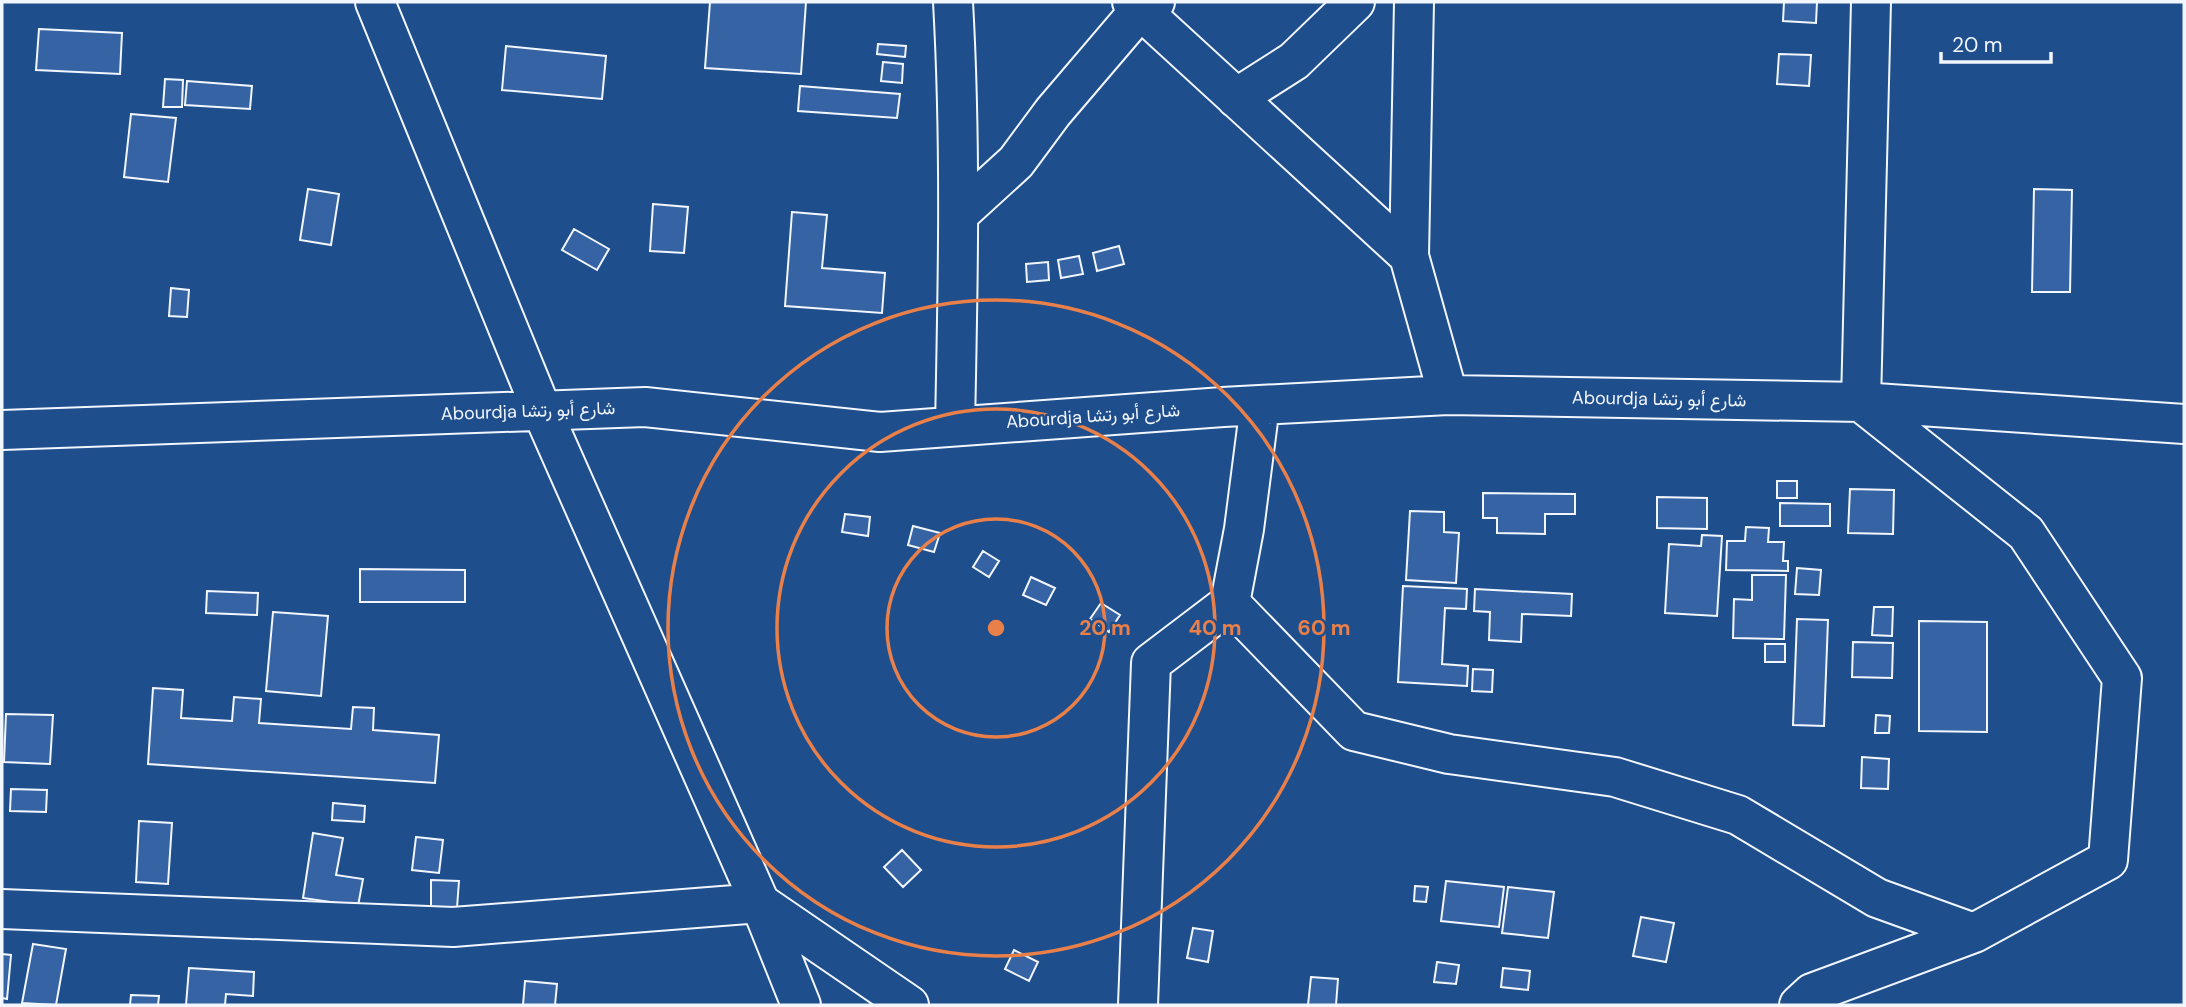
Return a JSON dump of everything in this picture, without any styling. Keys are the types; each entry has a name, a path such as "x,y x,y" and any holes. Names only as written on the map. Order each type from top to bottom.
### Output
{"street":[{"path":"375,2 542,411 760,903 802,1005"},
{"path":"953,2 959,214 955,426"},
{"path":"1236,98 1294,61 1355,2"},
{"path":"1414,2 1409,256 1448,395"},
{"path":"1799,1005 1812,993 1974,933 2108,860 2122,678 2026,533 1861,402 1871,2"},
{"path":"959,214 1016,162 1053,112 1142,4 1236,98 1409,256"},
{"name":"Abourdja شارع أبو رتشا","path":"2,429 645,407 880,432 1260,405 1448,395 1861,402 2184,424"},
{"path":"1138,1005 1151,663 1230,603 1244,529 1260,405"},
{"path":"1230,603 1354,731 1450,754 1615,777 1738,814 1877,898 1974,933"},
{"path":"2,909 453,928 760,903 909,1005"}],"building":[{"path":"710,2 806,2 801,74 705,68"},
{"path":"1784,2 1817,2 1816,23 1783,21"},
{"path":"39,29 122,33 120,74 36,70"},
{"path":"878,44 906,46 905,57 877,54"},
{"path":"506,46 606,56 602,99 502,90"},
{"path":"1779,54 1811,55 1809,86 1777,84"},
{"path":"883,62 903,64 902,83 881,81"},
{"path":"165,79 183,80 182,107 163,107"},
{"path":"187,81 252,86 250,109 185,105"},
{"path":"800,86 900,94 897,118 798,111"},
{"path":"131,114 176,118 168,182 124,177"},
{"path":"308,189 339,194 331,245 300,240"},
{"path":"2034,189 2072,190 2070,292 2032,292"},
{"path":"653,204 688,207 684,253 650,251"},
{"path":"792,212 827,215 822,268 885,273 882,313 785,306"},
{"path":"574,229 609,249 597,270 562,250"},
{"path":"1119,246 1124,264 1097,271 1093,253"},
{"path":"1079,256 1083,274 1061,278 1058,260"},
{"path":"1048,262 1049,280 1027,282 1026,264"},
{"path":"171,288 189,290 187,317 169,316"},
{"path":"1777,481 1797,481 1797,498 1777,498"},
{"path":"1850,489 1894,490 1893,534 1848,533"},
{"path":"1483,493 1575,494 1575,514 1545,514 1545,534 1497,533 1497,518 1483,518"},
{"path":"1657,497 1707,498 1707,529 1657,528"},
{"path":"1780,503 1830,504 1830,526 1780,526"},
{"path":"1410,511 1444,512 1444,532 1459,533 1456,583 1406,580"},
{"path":"845,514 870,517 868,536 842,532"},
{"path":"913,526 940,533 934,552 908,545"},
{"path":"1746,527 1769,528 1768,542 1784,542 1783,561 1788,561 1788,571 1726,570 1727,541 1745,541"},
{"path":"1702,535 1722,536 1717,616 1665,613 1669,544 1701,546"},
{"path":"983,551 999,561 989,577 973,567"},
{"path":"1797,568 1821,570 1819,595 1795,594"},
{"path":"360,569 465,570 465,602 360,602"},
{"path":"1752,575 1786,575 1784,639 1733,638 1734,599 1752,600"},
{"path":"1031,577 1055,588 1046,605 1023,595"},
{"path":"1403,586 1467,589 1466,609 1445,608 1442,664 1468,666 1467,686 1398,682"},
{"path":"1475,589 1572,594 1571,616 1522,614 1521,642 1489,640 1490,612 1474,611"},
{"path":"207,591 258,593 257,615 206,613"},
{"path":"1101,603 1120,615 1109,632 1090,619"},
{"path":"1874,607 1893,607 1892,636 1872,635"},
{"path":"273,612 328,616 321,696 266,691"},
{"path":"1797,619 1828,620 1824,726 1793,725"},
{"path":"1919,621 1987,622 1987,732 1919,731"},
{"path":"1853,642 1893,643 1892,678 1852,677"},
{"path":"1765,644 1785,644 1785,662 1765,662"},
{"path":"1473,669 1493,670 1492,692 1472,691"},
{"path":"153,688 183,690 181,718 232,721 234,697 261,699 259,723 351,729 353,707 374,708 373,730 439,735 435,783 148,764"},
{"path":"6,714 53,715 50,764 4,762"},
{"path":"1876,715 1890,716 1889,733 1875,733"},
{"path":"1862,757 1889,759 1888,789 1861,788"},
{"path":"11,789 47,790 46,812 10,811"},
{"path":"333,803 365,806 364,822 332,820"},
{"path":"139,821 172,823 168,884 136,882"},
{"path":"313,833 343,838 336,875 363,879 358,906 303,898"},
{"path":"416,837 443,840 439,873 412,870"},
{"path":"902,850 921,870 903,887 884,867"},
{"path":"431,880 459,881 457,908 431,907"},
{"path":"1446,881 1504,887 1499,927 1441,921"},
{"path":"1415,886 1428,887 1426,902 1414,901"},
{"path":"1508,887 1554,892 1548,938 1502,933"},
{"path":"1641,917 1674,923 1666,962 1633,956"},
{"path":"1193,928 1213,931 1208,962 1187,958"},
{"path":"33,944 66,949 56,1005 22,1003"},
{"path":"1014,950 1038,962 1029,981 1005,969"},
{"path":"2,954 11,955 7,999 2,998"},
{"path":"1437,962 1459,965 1456,984 1434,982"},
{"path":"189,968 254,972 253,996 226,994 225,1005 186,1005"},
{"path":"1503,968 1530,971 1528,990 1501,987"},
{"path":"1311,977 1338,979 1336,1005 1308,1005"},
{"path":"525,981 557,984 555,1005 523,1005"},
{"path":"131,995 159,996 158,1005 130,1005"}]}
